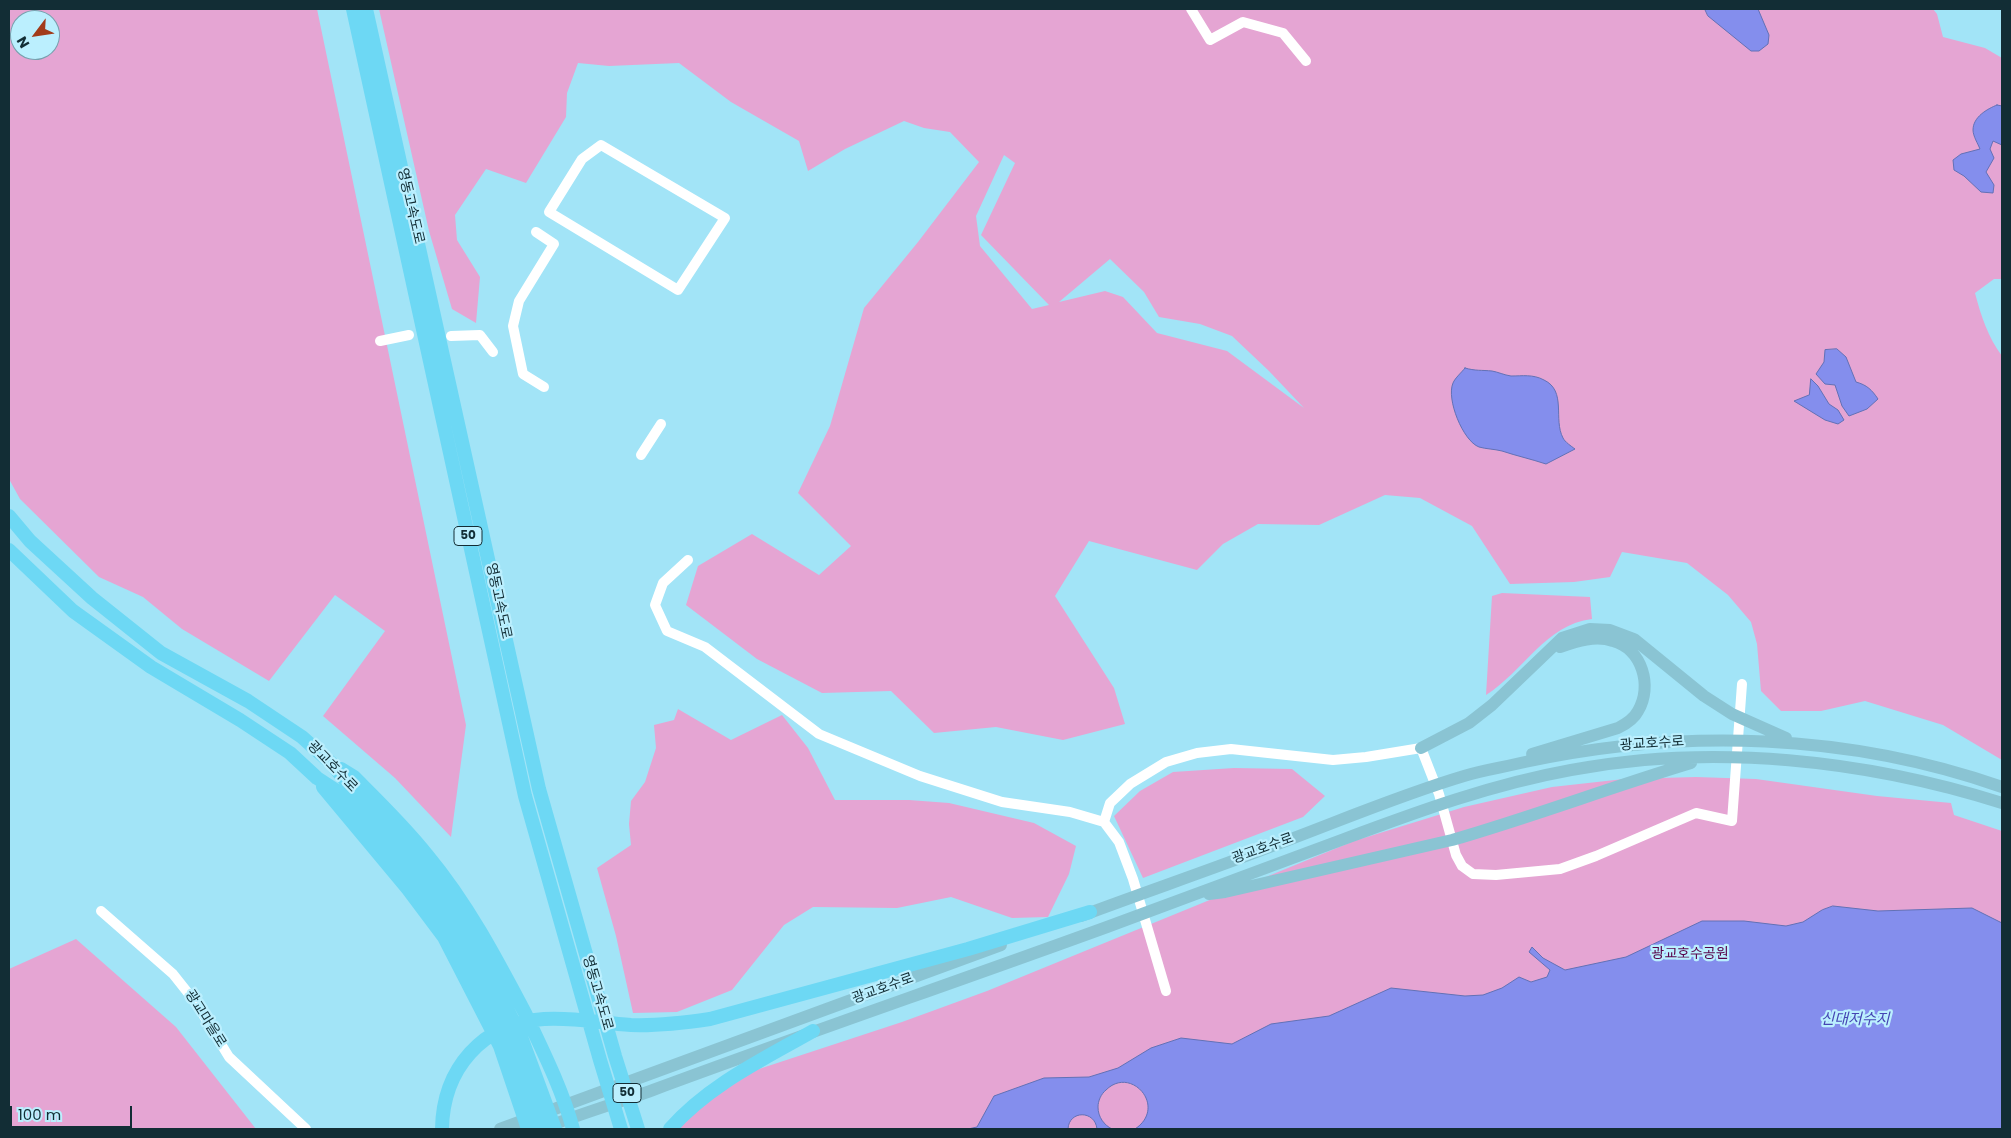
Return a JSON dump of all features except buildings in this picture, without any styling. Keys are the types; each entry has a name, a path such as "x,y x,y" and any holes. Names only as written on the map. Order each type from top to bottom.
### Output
{"highway":[{"name":"영동고속도로","path":"353,9 525,796 600,1060 622,1129"},
{"name":"영동고속도로","path":"366,9 539,789 615,1056 638,1129"},
{"name":"광교호수로","path":"9,516 30,541 92,598 161,653 271,716 302,737 332,763 444,918 477,976 508,1041 540,1129"},
{"name":"광교호수로","path":"9,550 73,611 151,667 240,720 290,753 316,778 368,813 419,864 453,908 488,971 521,1037 555,1129"},
{"path":"332,763 354,777 379,802 427,854 462,902 504,973 534,1033 569,1117"},
{"path":"316,778 408,889 444,937 500,1046 526,1125"},
{"path":"442,1129 445,1100 450,1082 459,1065 470,1051 506,1027 526,1021 544,1019 582,1019 630,1025 668,1025 710,1019 968,949 1096,910"},
{"path":"670,1129 701,1099 731,1077 812,1031"}],"main road":[{"path":"1422,748 1469,723 1492,705 1562,638 1590,629 1610,630 1634,640 1704,696 1732,714 1795,742"},
{"path":"1521,763 1535,752 1603,733 1624,725 1638,712 1644,697 1646,682 1642,668 1625,646 1612,640 1587,639 1549,652"},
{"name":"광교호수로","path":"540,1129 569,1117 652,1075 1466,775 1575,751 1636,744 1763,741 1795,742 1849,749 1930,764 2002,787"},
{"path":"1190,896 1225,892 1452,840 1712,757"},
{"name":"광교호수로","path":"500,1129 590,1112 1109,926 1411,814 1472,793 1574,769 1641,760 1712,757 1845,766 1935,783 2002,803"}],"street":[{"path":"1191,9 1210,40 1243,22 1283,33 1306,61"},
{"path":"601,145 725,218 678,290 549,212 582,159 601,145"},
{"path":"536,232 554,244 518,301 513,326 523,374 544,387"},
{"path":"380,340 409,335"},
{"path":"451,336 480,336 493,352"},
{"path":"641,455 661,424"},
{"path":"688,560 663,583 655,605 667,631 705,647 819,734 920,776 1002,802 1070,812 1104,822 1119,842 1133,879 1166,990"},
{"path":"1104,822 1110,804 1130,784 1166,762 1197,753 1231,749 1333,760 1422,748 1439,794 1456,855 1462,866 1473,874 1496,875 1560,869 1596,856 1696,813 1732,821 1742,684"},
{"name":"광교마을로","path":"101,911 173,974 196,1003 229,1057 306,1129"}],"green space":[{"path":"9,9 317,9 466,725 451,837 395,778 323,716 385,631 335,595 269,681 182,629 143,597 99,577 20,499 9,479"},
{"path":"379,9 1933,9 1937,14 1943,37 1985,48 2002,58 2002,279 1994,279 1975,293 1986,326 2002,356 2002,760 1943,725 1865,701 1821,711 1781,711 1761,691 1757,644 1751,622 1728,595 1687,563 1622,552 1610,577 1574,582 1510,584 1472,526 1420,498 1385,495 1319,525 1258,524 1223,544 1197,570 1089,541 1055,596 1114,688 1125,724 1063,740 996,727 934,733 891,691 822,693 757,659 686,605 698,566 752,534 819,575 851,546 798,493 830,426 864,308 918,242 979,162 950,132 924,128 904,121 845,149 808,171 799,141 731,102 679,63 609,66 578,63 567,93 566,117 526,183 486,169 455,215 457,240 480,277 476,323 452,309 429,231","holes":["1004,155 1015,163 981,235 1049,305 1032,309 980,246 976,216","1110,259 1144,292 1159,317 1200,324 1232,336 1304,408 1227,351 1157,333 1123,297 1105,291 1059,302"]},
{"path":"1502,593 1590,597 1592,619 1576,623 1548,639 1512,674 1486,695 1492,596"},
{"path":"678,709 731,740 782,715 808,748 835,800 909,800 949,803 1034,823 1076,846 1069,874 1048,917 1012,918 951,897 897,908 813,907 784,925 732,990 677,1012 633,1013 616,936 597,868 631,845 629,824 631,801 645,782 656,748 654,725 674,720"},
{"path":"1234,768 1292,769 1325,796 1303,817 1143,878 1114,816 1140,791 1173,772"},
{"name":"광교호수공원","path":"1696,777 1756,779 1877,796 1951,803 1954,815 2002,831 2002,1129 677,1129 701,1105 756,1070 902,1022 987,991 1354,841 1464,807 1552,787 1624,779"},
{"path":"76,939 176,1027 256,1129 9,1129 9,969"}],"water":[{"path":"1705,9 1758,9 1769,35 1768,44 1759,51 1751,51 1708,16"},
{"path":"1997,105 2002,106 2002,145 1993,141 1990,149 1994,158 1986,172 1994,185 1993,193 1981,192 1964,176 1954,170 1953,160 1961,154 1980,149 1973,130 1975,121 1981,114"},
{"path":"1837,349 1846,357 1856,382 1869,388 1878,399 1867,409 1849,416 1842,406 1835,385 1825,384 1816,374 1824,362 1825,350"},
{"path":"1465,368 1492,371 1511,376 1536,377 1551,385 1557,398 1560,431 1563,438 1575,449 1546,464 1502,451 1479,447 1473,443 1467,437 1457,419 1451,390 1453,383"},
{"path":"1811,379 1818,386 1829,404 1838,410 1844,420 1838,424 1825,420 1794,401 1809,395"},
{"name":"신대저수지","path":"1833,906 1878,911 1972,908 2002,923 2002,1129 1135,1129 1144,1120 1148,1110 1147,1100 1135,1086 1126,1082 1116,1084 1106,1090 1099,1100 1098,1111 1100,1117 1112,1129 1097,1129 1092,1118 1082,1115 1073,1118 1069,1123 1068,1129 968,1129 977,1127 994,1096 1044,1078 1089,1077 1118,1068 1151,1048 1181,1038 1232,1044 1271,1024 1329,1016 1391,988 1465,996 1483,995 1502,988 1519,977 1531,982 1547,977 1550,970 1529,952 1532,947 1543,958 1565,970 1626,957 1702,921 1744,921 1786,926 1803,922 1822,910"}]}
